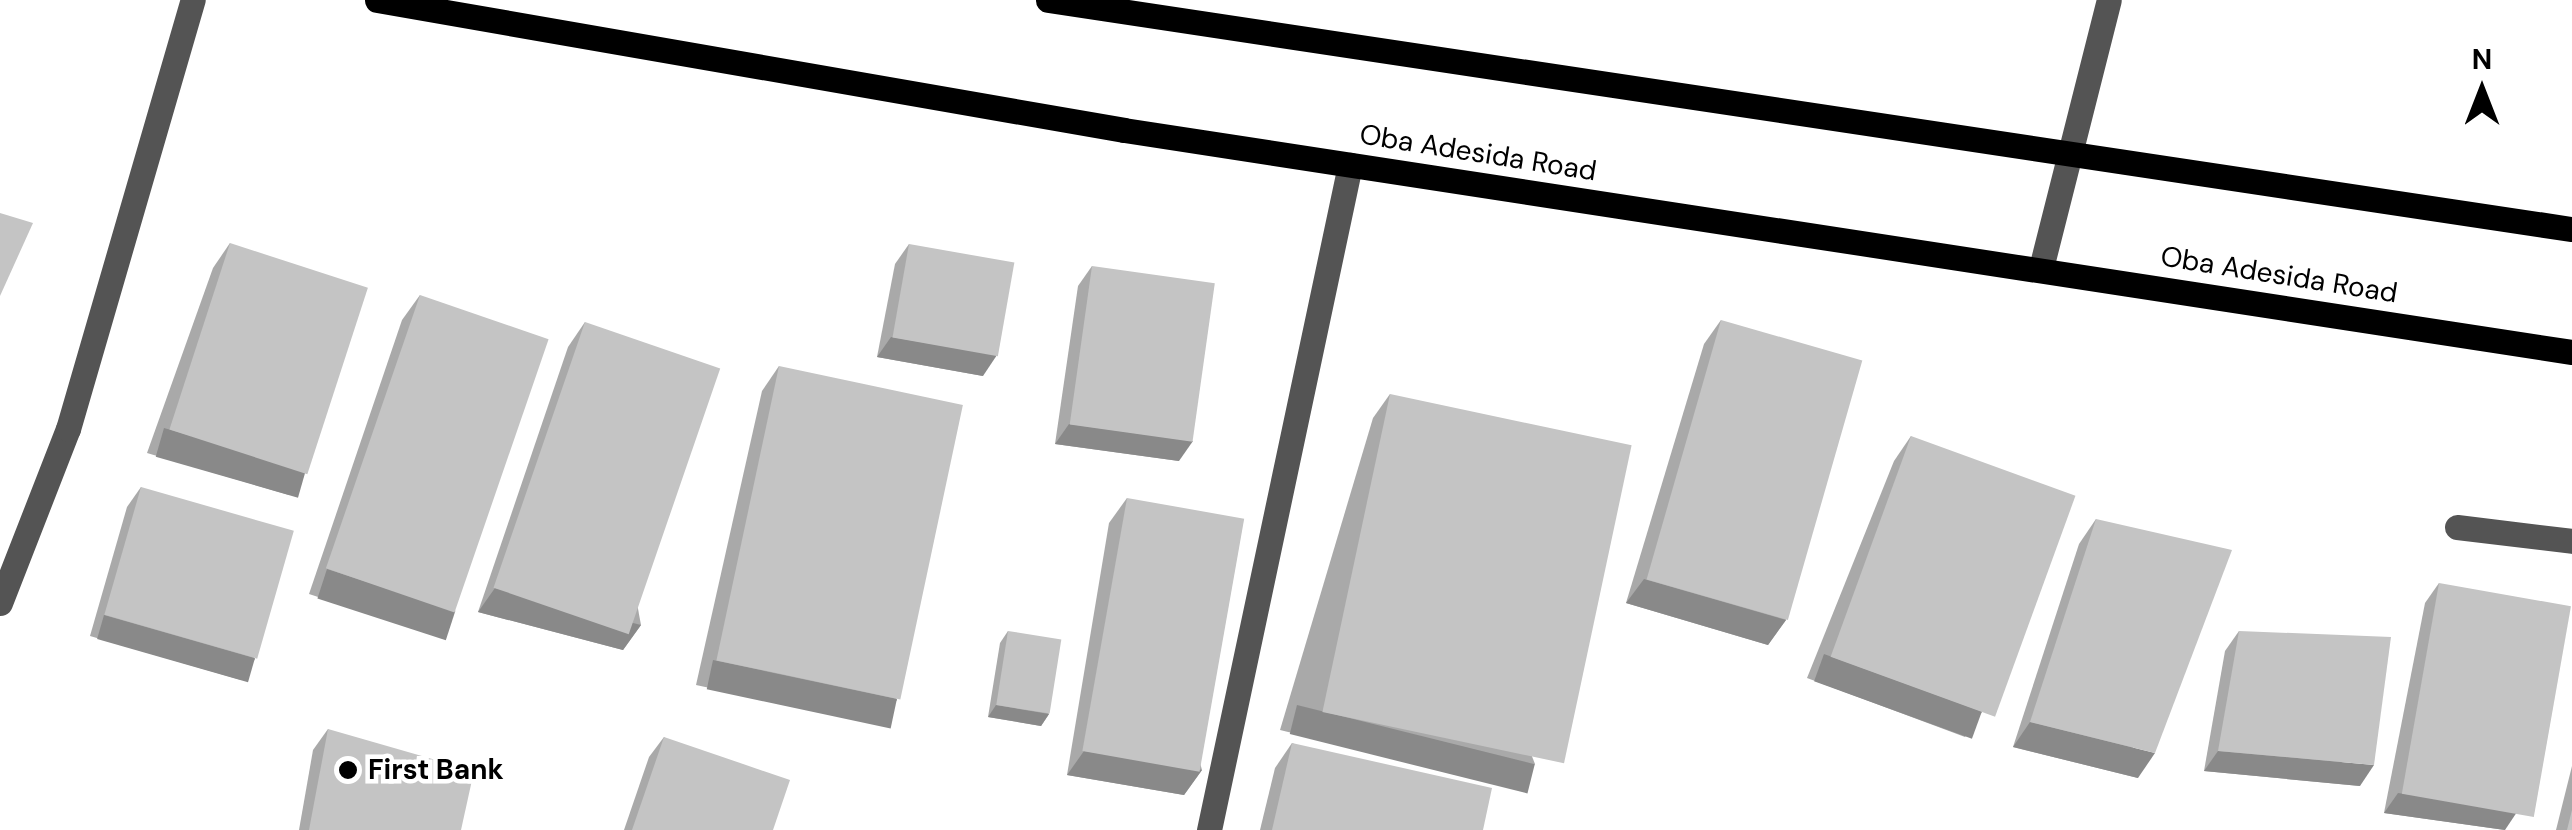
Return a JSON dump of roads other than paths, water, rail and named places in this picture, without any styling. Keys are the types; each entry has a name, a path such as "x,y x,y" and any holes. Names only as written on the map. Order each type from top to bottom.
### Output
{"main road":[{"name":"Oba Adesida Road","path":"377,0 1350,164 2572,352"},
{"path":"1048,0 2572,229"}],"street":[{"path":"0,603 68,428 193,0"},
{"path":"2041,268 2109,0"},
{"path":"1209,830 1350,164"},
{"path":"2457,527 2572,542"}],"place":[{"name":"First Bank","path":"348,770"}]}
